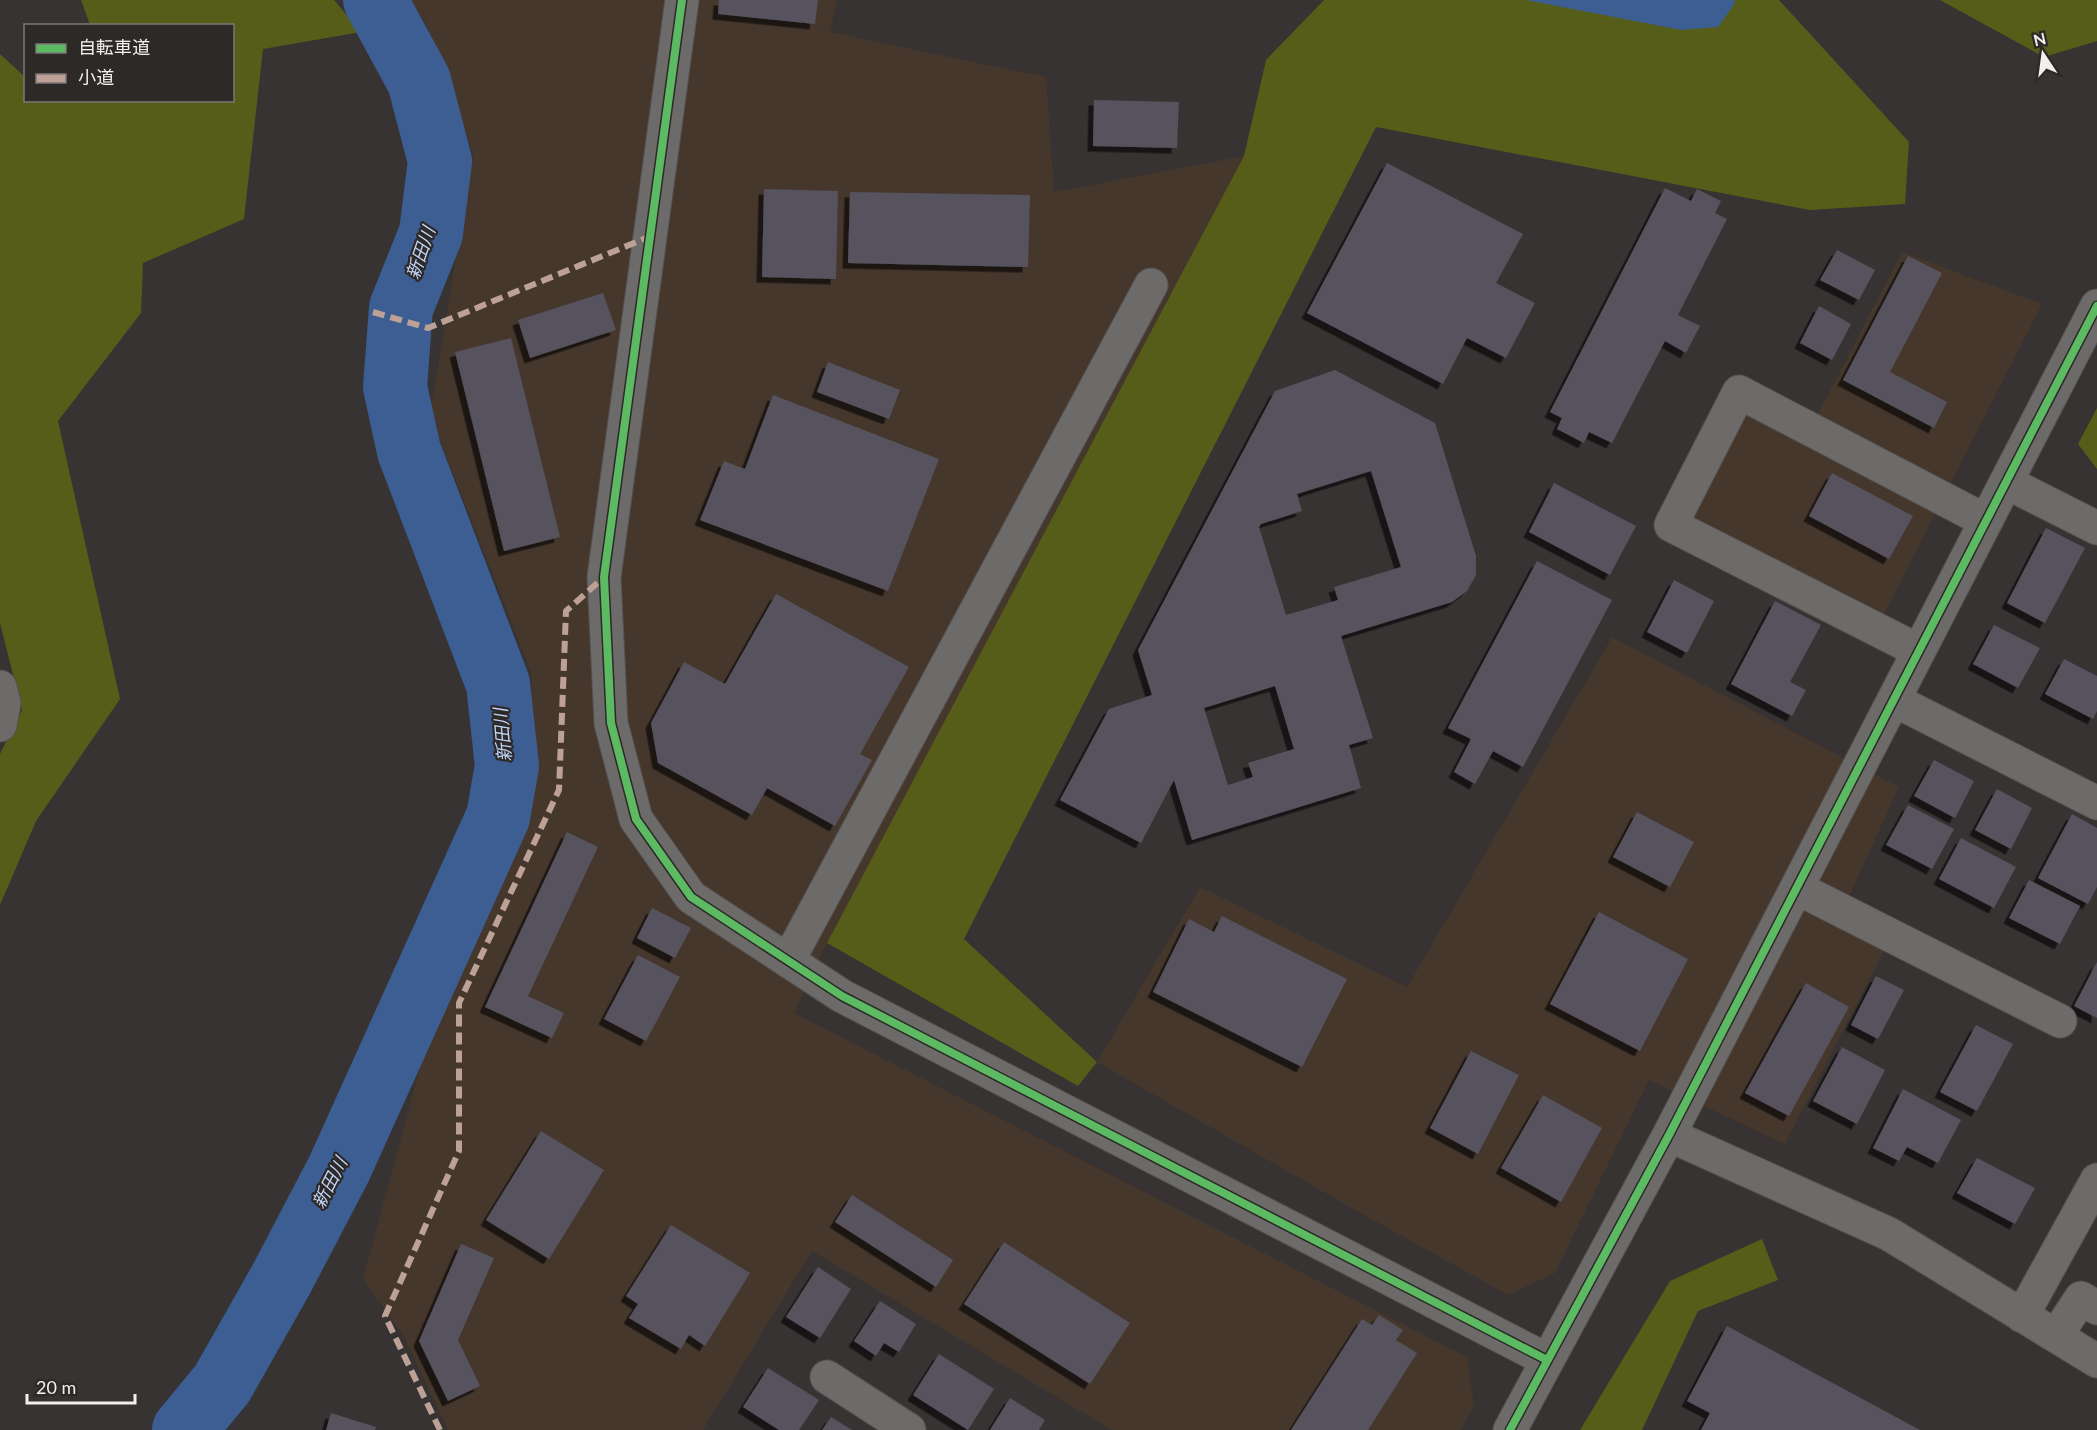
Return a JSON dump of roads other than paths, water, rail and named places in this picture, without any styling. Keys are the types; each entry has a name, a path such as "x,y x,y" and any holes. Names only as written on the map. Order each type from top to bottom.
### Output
{"street":[{"path":"682,0 604,577 611,723 636,819 691,897 842,996 1547,1360"},
{"path":"788,961 1151,285"},
{"path":"1510,1430 1669,1135 2097,306"},
{"path":"1919,651 1671,525 1738,392 1986,521"},
{"path":"2006,482 2097,528"},
{"path":"0,687 4,703 0,725"},
{"path":"1894,700 2097,803"},
{"path":"1797,888 2060,1021"},
{"path":"1669,1135 1889,1234 2097,1361"},
{"path":"2022,1316 2097,1180"},
{"path":"2055,1336 2081,1298 2097,1308"},
{"path":"827,1377 909,1430"}],"water":[{"path":"1526,0 1734,0 1735,3 1718,27 1681,30"}],"waterway":[{"name":"新田川","path":"184,1430 222,1384 282,1278 339,1169 498,817 507,766 498,684 409,451 395,387 401,308 431,233 440,161 419,81 375,0"}]}
